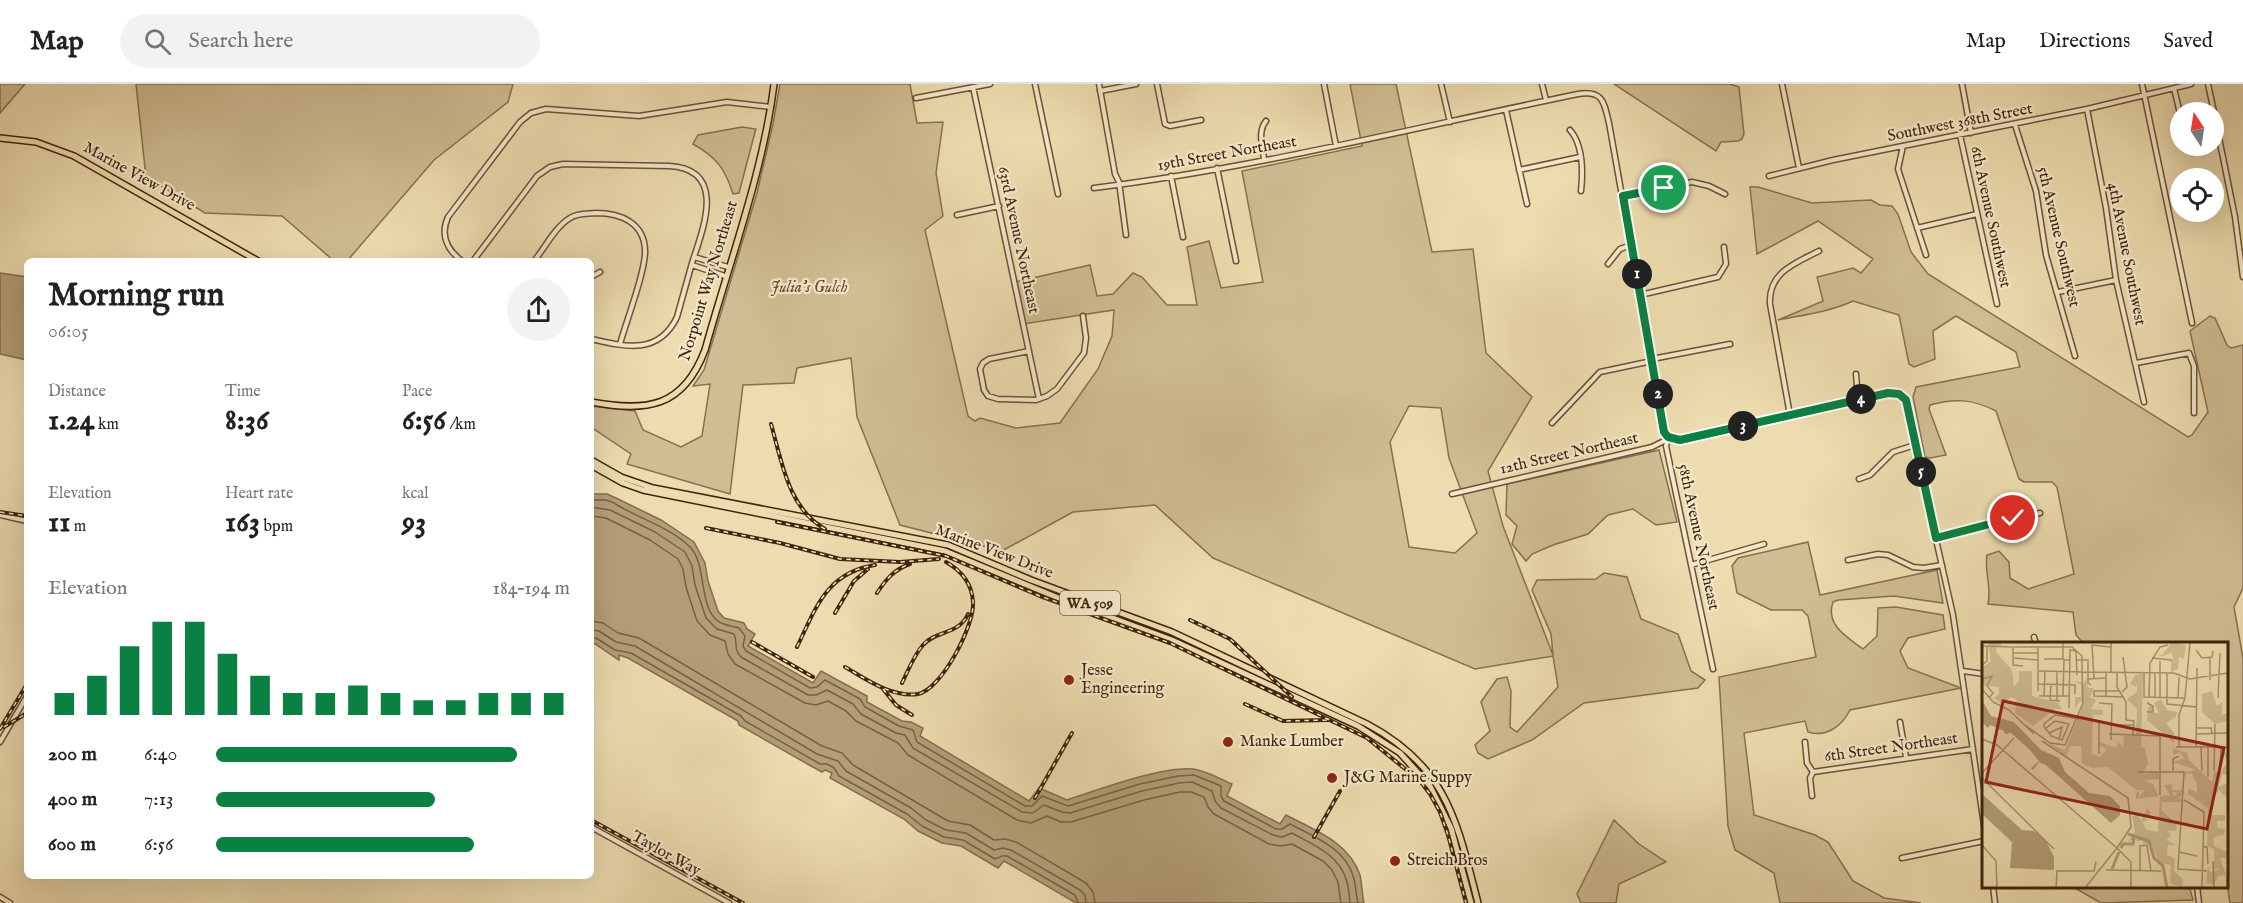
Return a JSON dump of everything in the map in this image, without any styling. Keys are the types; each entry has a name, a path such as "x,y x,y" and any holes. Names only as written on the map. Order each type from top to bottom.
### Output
{"main road":[{"name":"Norpoint Way Northeast","path":"594,402 645,407 663,401 679,392 699,365 759,158 774,84"},
{"name":"Marine View Drive","path":"0,138 36,142 74,156 253,258"},
{"name":"Marine View Drive","path":"594,462 621,477 653,488 948,545 1031,580 1172,632 1367,724 1407,750 1430,775 1446,800 1463,844 1478,903"},
{"name":"Marine View Drive","path":"594,467 623,483 643,490 945,551 1056,597 1172,640 1358,726 1400,753 1430,786 1451,828 1471,903"}],"street":[{"path":"916,98 990,84"},
{"path":"1035,84 1058,194"},
{"path":"1099,84 1115,174 1119,182 1126,236"},
{"path":"1100,91 1136,84"},
{"path":"1156,84 1165,124 1170,126 1201,120"},
{"path":"1324,84 1336,146"},
{"path":"1442,84 1450,122"},
{"path":"1542,84 1546,100"},
{"path":"1782,84 1799,168"},
{"name":"6th Avenue Southwest","path":"1962,84 1971,133"},
{"path":"2142,84 2192,323"},
{"name":"Southwest 368th Street","path":"1769,176 1903,146 2015,125 2191,84"},
{"path":"2208,84 2212,102"},
{"name":"63rd Avenue Northeast","path":"974,87 1039,399"},
{"path":"2174,88 2177,102"},
{"name":"19th Street Northeast","path":"1094,188 1336,146 1546,100 1585,93 1597,95"},
{"name":"58th Avenue Northeast","path":"1597,95 1605,107 1623,196 1664,432 1668,437 1666,446 1713,669"},
{"path":"458,258 450,251 446,242 444,232 448,217 520,122 531,113 551,109 639,116 727,102 771,107"},
{"name":"4th Avenue Southwest","path":"2087,109 2106,208 2116,280 2144,402"},
{"path":"1506,110 1527,204"},
{"path":"1264,160 1261,135 1263,124 1266,121"},
{"name":"5th Avenue Southwest","path":"2015,125 2036,191 2046,255 2075,356"},
{"path":"1570,130 1576,139 1582,167 1581,191"},
{"name":"6th Avenue Southwest","path":"1960,135 1996,304"},
{"path":"1903,146 1898,169 1926,255"},
{"path":"2222,156 2235,217 2243,277"},
{"path":"1520,170 1580,157"},
{"path":"475,258 537,176 550,167 563,164 669,166 681,167 690,171 704,186 708,202 677,317 668,334 648,345 620,344 594,340"},
{"path":"1217,168 1236,261"},
{"path":"1172,176 1184,237"},
{"path":"1623,196 1696,183 1709,186 1725,194"},
{"path":"1664,188 1667,205"},
{"path":"957,215 999,206"},
{"path":"536,258 572,216 617,214 633,223 642,236 645,253 620,344"},
{"path":"1917,228 1977,214"},
{"path":"1608,264 1620,249 1631,245"},
{"path":"1640,295 1718,277 1726,264 1724,248"},
{"path":"1790,415 1770,304 1771,290 1782,271 1820,251"},
{"path":"694,256 728,267"},
{"path":"692,265 725,276"},
{"path":"594,275 600,272"},
{"path":"2058,292 2116,280"},
{"path":"1029,351 989,359 982,363 980,369 984,390 990,397 1039,399 1057,389 1082,357 1086,342 1083,316"},
{"path":"1552,423 1600,372 1730,344"},
{"path":"2136,363 2189,353 2194,366 2194,413"},
{"path":"1856,374 1858,399"},
{"name":"12th Street Northeast","path":"1452,494 1652,447 1668,437 1680,440 1888,393 1899,394 1906,400 1915,445"},
{"path":"1859,479 1870,475 1893,452 1915,445 1963,671 1982,817"},
{"path":"1936,538 2040,513"},
{"path":"0,515 24,520"},
{"path":"1691,565 1764,544"},
{"path":"1848,560 1878,554 1888,555 1914,567 1942,565"},
{"path":"2034,637 2035,642"},
{"path":"1963,671 1982,674"},
{"path":"0,742 24,701"},
{"path":"1900,722 1906,757"},
{"path":"1805,742 1808,763 1813,772 1810,778 1812,796"},
{"name":"6th Street Northeast","path":"1813,772 1973,749"},
{"name":"Taylor Way","path":"594,829 729,903"},
{"path":"1902,858 1982,841"},
{"path":"1993,888 1995,903"},
{"path":"2197,888 2199,903"},
{"path":"0,897 10,903"}],"green space":[{"path":"0,84 25,84 0,113"},
{"path":"136,84 513,84 508,102 434,160 350,258 331,258 282,216 205,213 146,177"},
{"name":"Julia's Gulch","path":"780,84 910,84 917,123 943,122 936,173 943,216 925,230 968,416 975,421 980,418 1016,428 1060,423 1098,369 1112,336 1114,310 1023,324 1015,282 1090,265 1097,296 1113,294 1133,273 1142,277 1167,305 1197,305 1187,247 1209,241 1221,288 1263,282 1242,171 1362,146 1350,84 1396,84 1432,252 1473,249 1486,353 1532,397 1488,471 1503,526 1553,655 1551,634 1532,590 1537,580 1596,579 1604,573 1627,577 1641,619 1678,634 1691,671 1705,680 1698,688 1584,703 1532,740 1488,759 1478,753 1475,745 1490,731 1481,702 1497,679 1507,677 1511,691 1510,727 1517,732 1558,687 1553,656 1475,669 1213,558 1155,505 1073,512 1002,551 900,525 857,417 851,358 797,368 794,383 743,385 730,494 627,464 631,454 594,429 594,406 635,411 643,430 681,447 702,436 710,384 693,386 704,370 757,193","holes":["1409,406 1441,408 1449,458 1477,533 1455,553 1409,547 1390,442"]},
{"path":"1614,84 1730,84 1739,87 1744,134 1742,139 1721,142 1716,151"},
{"path":"742,127 756,129 739,193 733,194 719,164 693,144 698,135"},
{"path":"1750,187 1758,187 1812,203 1871,200 1880,205 1892,206 1898,214 1911,252 1928,274 2188,437 2192,435 2208,412 2190,331 2210,316 2215,318 2227,345 2231,348 2243,345 2243,588 2234,607 2243,658 2243,903 2230,903 2228,888 2228,642 2082,642 2076,635 2073,612 1988,604 1987,555 1999,551 2009,562 2010,578 2028,589 2074,574 2057,487 2052,482 2024,482 2019,479 1996,411 1971,402 1947,401 1930,405 1929,409 1946,455 1925,457 1913,397 1916,387 2020,367 2016,352 1956,316 1933,331 1935,359 1914,367 1909,364 1899,315 1853,301 1825,311 1778,320 1823,301 1817,277 1853,268 1861,273 1873,259 1818,221 1757,254"},
{"path":"1659,450 1677,522 1656,525 1633,509 1608,515 1588,534 1532,554 1526,561 1512,544 1517,526 1506,515 1507,484"},
{"path":"1808,542 1820,595 1937,570 1943,603 1894,596 1838,600 1833,602 1832,617 1839,630 1863,649 1877,636 1878,608 1896,607 1943,615 1945,629 1908,638 1900,651 1908,668 1961,688 1850,710 1838,726 1827,732 1808,732 1805,721 1744,733 1754,815 1815,835 1828,842 1853,881 1884,898 1921,903 1780,903 1774,873 1735,850 1728,826 1719,677 1816,657 1808,616 1802,610 1771,610 1737,593 1732,566 1738,558"},
{"path":"1614,820 1639,844 1666,862 1619,884 1616,903 1581,903 1577,894"},
{"path":"2075,888 2186,888 2190,889 2193,900 2101,903"}],"water":[{"path":"0,273 24,277 24,359 0,354"},
{"path":"594,494 607,494 616,498 661,520 694,542 705,563 708,581 718,611 724,618 744,623 747,629 755,634 748,646 813,683 821,671 867,696 867,702 902,721 911,722 923,728 920,736 1029,801 1039,788 1067,800 1165,771 1193,769 1202,771 1232,784 1227,796 1280,824 1286,815 1339,845 1355,864 1360,875 1364,903 1076,903 1004,861 998,868 961,846 942,843 918,831 904,819 830,778 832,773 825,770 822,772 811,766 628,658 619,655 619,660 594,643"}],"railway":[{"path":"771,424 783,468 795,497 802,509 825,529"},
{"path":"0,512 24,516"},
{"path":"777,522 946,556 1040,596 1170,643 1367,738 1420,781 1430,794 1440,812 1448,835 1466,903"},
{"path":"706,528 780,543 840,559 900,562 939,559"},
{"path":"845,667 870,682 899,693 918,694 937,681 963,640 973,602 971,589 965,579 946,562"},
{"path":"877,593 891,575 910,564"},
{"path":"797,647 817,606 834,584 858,569 875,565"},
{"path":"835,613 854,581 868,569"},
{"path":"902,683 923,645 928,640 959,626 968,614"},
{"path":"1190,620 1230,639 1292,697"},
{"path":"752,642 813,677"},
{"path":"0,729 24,689"},
{"path":"883,689 896,705 912,715"},
{"path":"1245,704 1283,721 1328,720"},
{"path":"4,727 24,715"},
{"path":"1035,798 1072,733"},
{"path":"1314,837 1340,791"},
{"path":"594,822 743,903"}],"place":[{"name":"Jesse Engineering","path":"1069,680"},
{"name":"Manke Lumber","path":"1228,742"},
{"name":"J&G Marine Suppy","path":"1332,778"},
{"name":"Streich Bros","path":"1395,861"}],"route":[{"path":"1664,188 1623,196 1664,432 1670,439 1697,437 1892,392 1906,400 1936,538 2013,518"}]}
